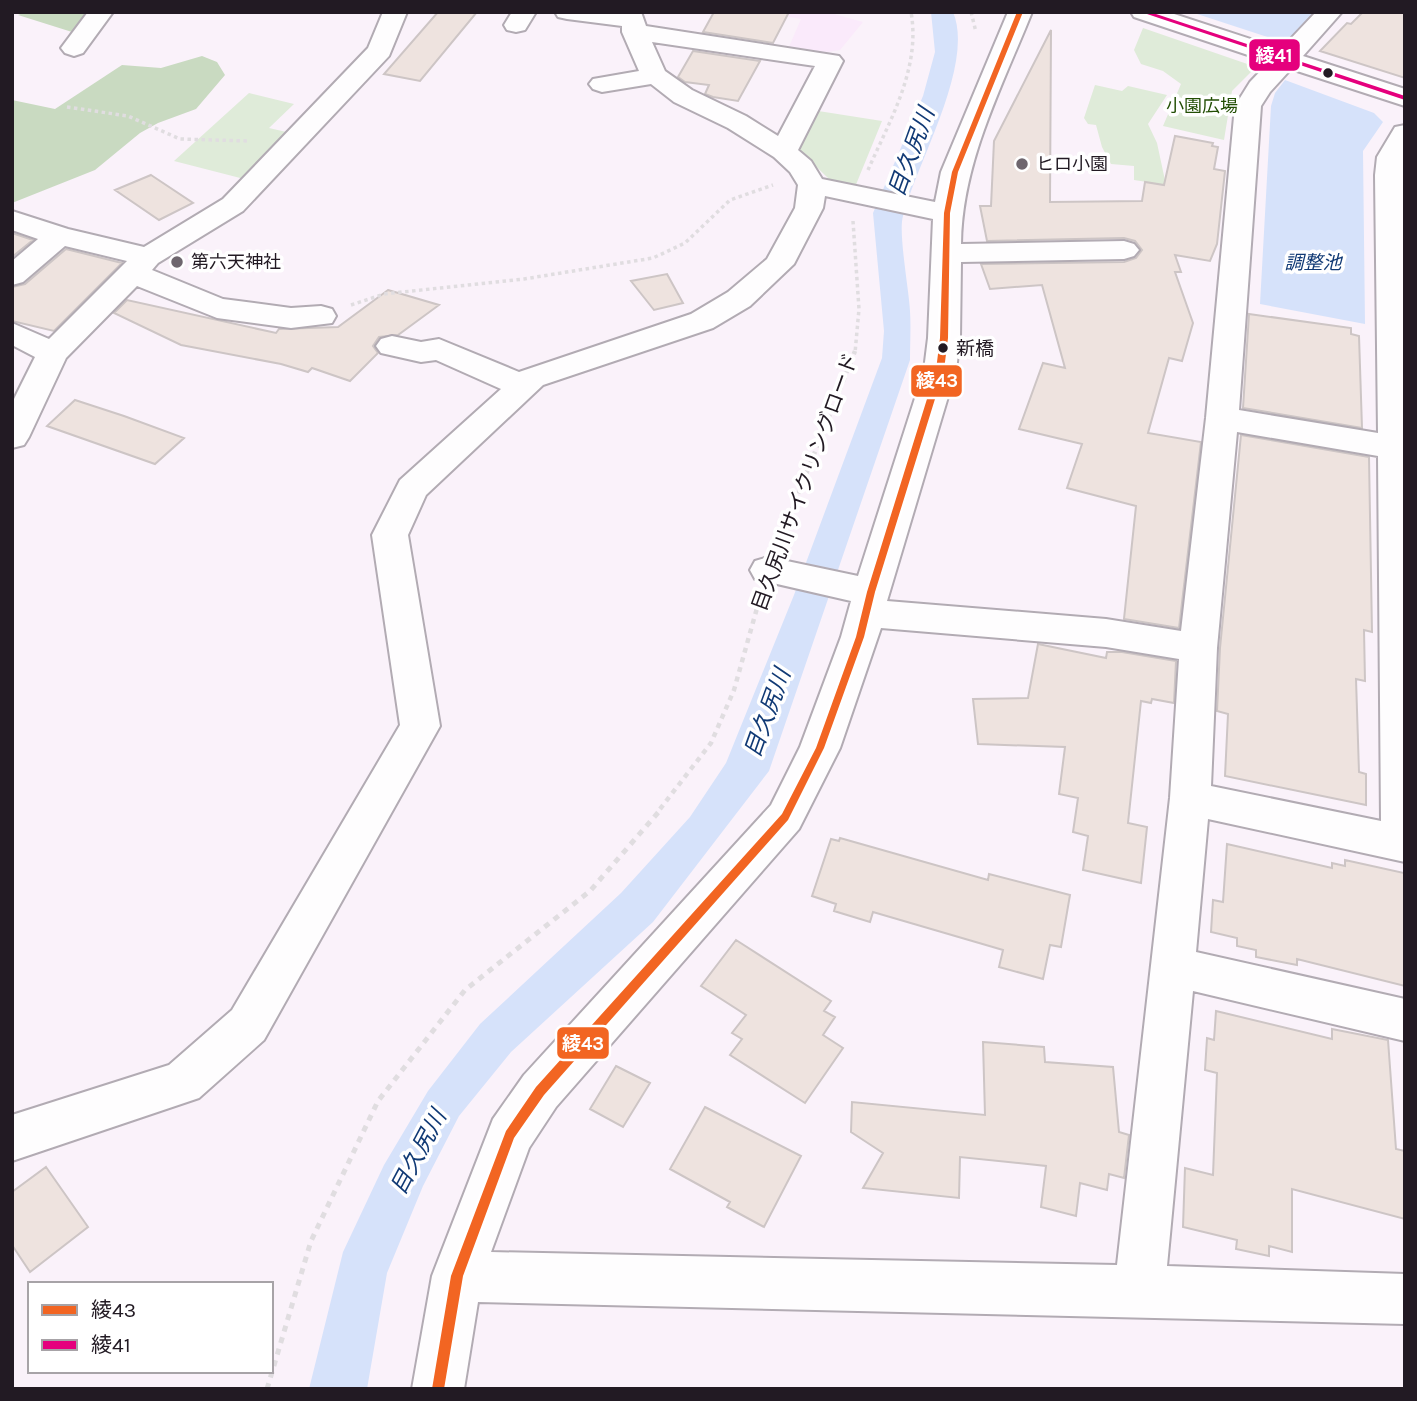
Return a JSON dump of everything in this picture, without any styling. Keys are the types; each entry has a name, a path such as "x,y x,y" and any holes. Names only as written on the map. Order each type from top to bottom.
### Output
{"street":[{"path":"74,48 101,12"},
{"path":"12,437 53,353 140,265 233,205 380,51 395,12"},
{"path":"567,12 631,21 830,61 784,151"},
{"path":"438,1389 457,1276 510,1135 540,1091 785,817 820,748 863,598 940,370 944,338 939,225 955,172 997,75 1020,12"},
{"path":"1140,1289 1190,798 1198,648 1222,418 1248,106 1259,88 1330,12"},
{"path":"1154,14 1405,98"},
{"path":"12,1138 183,1082 248,1025 420,726 390,536 412,488 531,378 702,321 739,299 779,264 810,208 812,185 801,167 784,151 737,122 671,89 656,76 648,66 631,21"},
{"path":"602,84 656,76"},
{"path":"1190,798 1403,843 1399,256 1391,157 1405,133"},
{"path":"812,185 860,196 939,225 1096,262 1124,250"},
{"path":"12,220 140,265 217,308 291,318 321,316"},
{"path":"12,276 59,236"},
{"path":"12,333 53,353"},
{"path":"392,346 421,352 439,349 523,386"},
{"path":"1222,418 1400,448"},
{"path":"774,571 863,598 1106,632 1198,648"},
{"path":"1172,965 1405,1020"},
{"path":"457,1276 580,1281 1140,1289 1405,1299"}],"path":[{"name":"目久尻川サイクリングロード","path":"273,1369 311,1241 378,1101 465,990 590,891 678,789 711,743 734,690 774,571 855,354 859,309 853,212 912,61 915,25 911,12"},
{"path":"67,107 128,116 180,139 233,142"},
{"path":"321,316 384,294 524,279 653,258 685,243 730,200 740,195 775,185 812,185"}],"shaded area":[{"path":"827,12 863,22 840,50 816,54 788,49 801,19 766,13"}],"green space":[{"path":"25,12 90,12 72,32 18,15"},
{"name":"小園広場","path":"1143,28 1256,67 1232,91 1224,140 1163,126 1181,84 1163,71 1141,64 1134,50"},
{"path":"202,56 217,62 225,75 196,109 158,123 140,133 95,170 12,203 12,100 55,109 122,65 161,68"},
{"path":"1095,85 1122,91 1128,86 1167,95 1148,124 1157,143 1166,185 1134,180 1134,166 1111,164 1102,147 1096,125 1088,124 1084,118"},
{"path":"249,93 294,104 269,128 295,134 248,180 174,161"},
{"path":"812,110 882,121 855,187 830,180 794,145"}],"water":[{"name":"目久尻川","path":"931,12 953,12 958,33 951,85 903,216 903,248 910,311 910,360 769,771 653,922 511,1052 459,1116 423,1186 387,1273 367,1389 309,1389 343,1252 384,1165 428,1091 480,1024 621,893 690,817 726,763 794,595 882,358 884,331 873,213 923,96 935,52"},
{"path":"1191,12 1319,12 1289,44"},
{"name":"調整池","path":"1285,80 1374,113 1383,122 1363,151 1365,324 1260,304 1271,106 1275,93"}],"building":[{"path":"438,12 477,12 420,81 384,74"},
{"path":"714,12 789,12 773,43 703,32"},
{"path":"1363,12 1405,12 1405,78 1320,51 1347,23 1351,24"},
{"path":"1051,30 1050,202 1142,201 1145,182 1164,185 1175,136 1213,143 1212,146 1218,147 1214,169 1225,171 1217,244 1210,261 1175,255 1181,272 1175,272 1193,323 1182,361 1169,358 1148,433 1201,442 1179,628 1124,619 1136,506 1067,488 1082,444 1019,429 1043,363 1065,368 1042,285 990,289 981,264 1124,262 1136,258 1142,250 1135,241 1124,238 987,241 980,206 991,206 994,141"},
{"path":"693,51 760,61 738,101 705,94 709,85 685,82 678,77"},
{"path":"151,175 193,203 159,220 115,190"},
{"path":"12,233 33,240 12,257"},
{"path":"66,249 122,263 54,331 12,321 12,287 25,284"},
{"path":"667,274 683,303 654,310 631,281"},
{"path":"388,290 439,305 398,335 379,337 373,346 378,353 350,381 312,368 308,372 281,364 181,345 114,313 127,300 276,333 279,329 338,327"},
{"path":"1249,314 1351,328 1351,334 1359,336 1362,428 1243,408"},
{"path":"75,400 184,438 155,464 47,426"},
{"path":"1241,435 1369,457 1372,632 1364,630 1365,681 1356,679 1359,772 1366,774 1366,805 1225,776 1228,714 1217,711 1220,648"},
{"path":"1038,644 1106,658 1107,652 1122,652 1176,661 1174,703 1152,699 1151,703 1141,701 1128,823 1147,827 1141,883 1083,870 1088,836 1073,832 1078,798 1059,794 1065,747 978,744 973,699 1028,698"},
{"path":"840,838 988,880 989,874 1070,895 1061,947 1050,945 1043,979 999,967 1003,950 873,912 870,922 834,911 836,904 812,896 831,839 839,841"},
{"path":"1227,844 1332,868 1332,863 1345,866 1345,860 1404,873 1405,986 1297,959 1297,965 1256,957 1256,950 1237,946 1237,938 1211,932 1213,900 1223,902"},
{"path":"736,940 831,1001 824,1011 835,1017 823,1035 843,1048 805,1103 730,1055 742,1039 732,1033 746,1015 701,986"},
{"path":"1216,1011 1332,1039 1332,1029 1388,1040 1396,1149 1405,1151 1405,1219 1292,1189 1292,1252 1269,1246 1269,1256 1236,1249 1237,1240 1183,1227 1185,1168 1213,1175 1217,1073 1205,1070 1207,1038 1214,1040"},
{"path":"983,1042 1044,1047 1045,1062 1113,1067 1119,1132 1129,1135 1124,1178 1109,1174 1107,1190 1080,1183 1076,1216 1041,1207 1046,1166 960,1157 959,1198 863,1188 883,1153 851,1132 852,1102 985,1115"},
{"path":"616,1066 650,1083 623,1127 590,1109"},
{"path":"705,1107 801,1156 764,1227 727,1207 730,1202 670,1169"},
{"path":"46,1167 88,1227 30,1272 12,1245 12,1192"}],"transit line":[{"name":"綾43","path":"438,1389 457,1276 510,1135 540,1091 785,817 820,748 860,637 871,592 940,370 944,338 947,213 955,172 1020,12"},
{"name":"綾41","path":"1144,12 1405,98"}],"place":[{"name":"ヒロ小園","path":"1022,164"},
{"name":"第六天神社","path":"177,262"},
{"name":"新橋","path":"943,348"}]}
